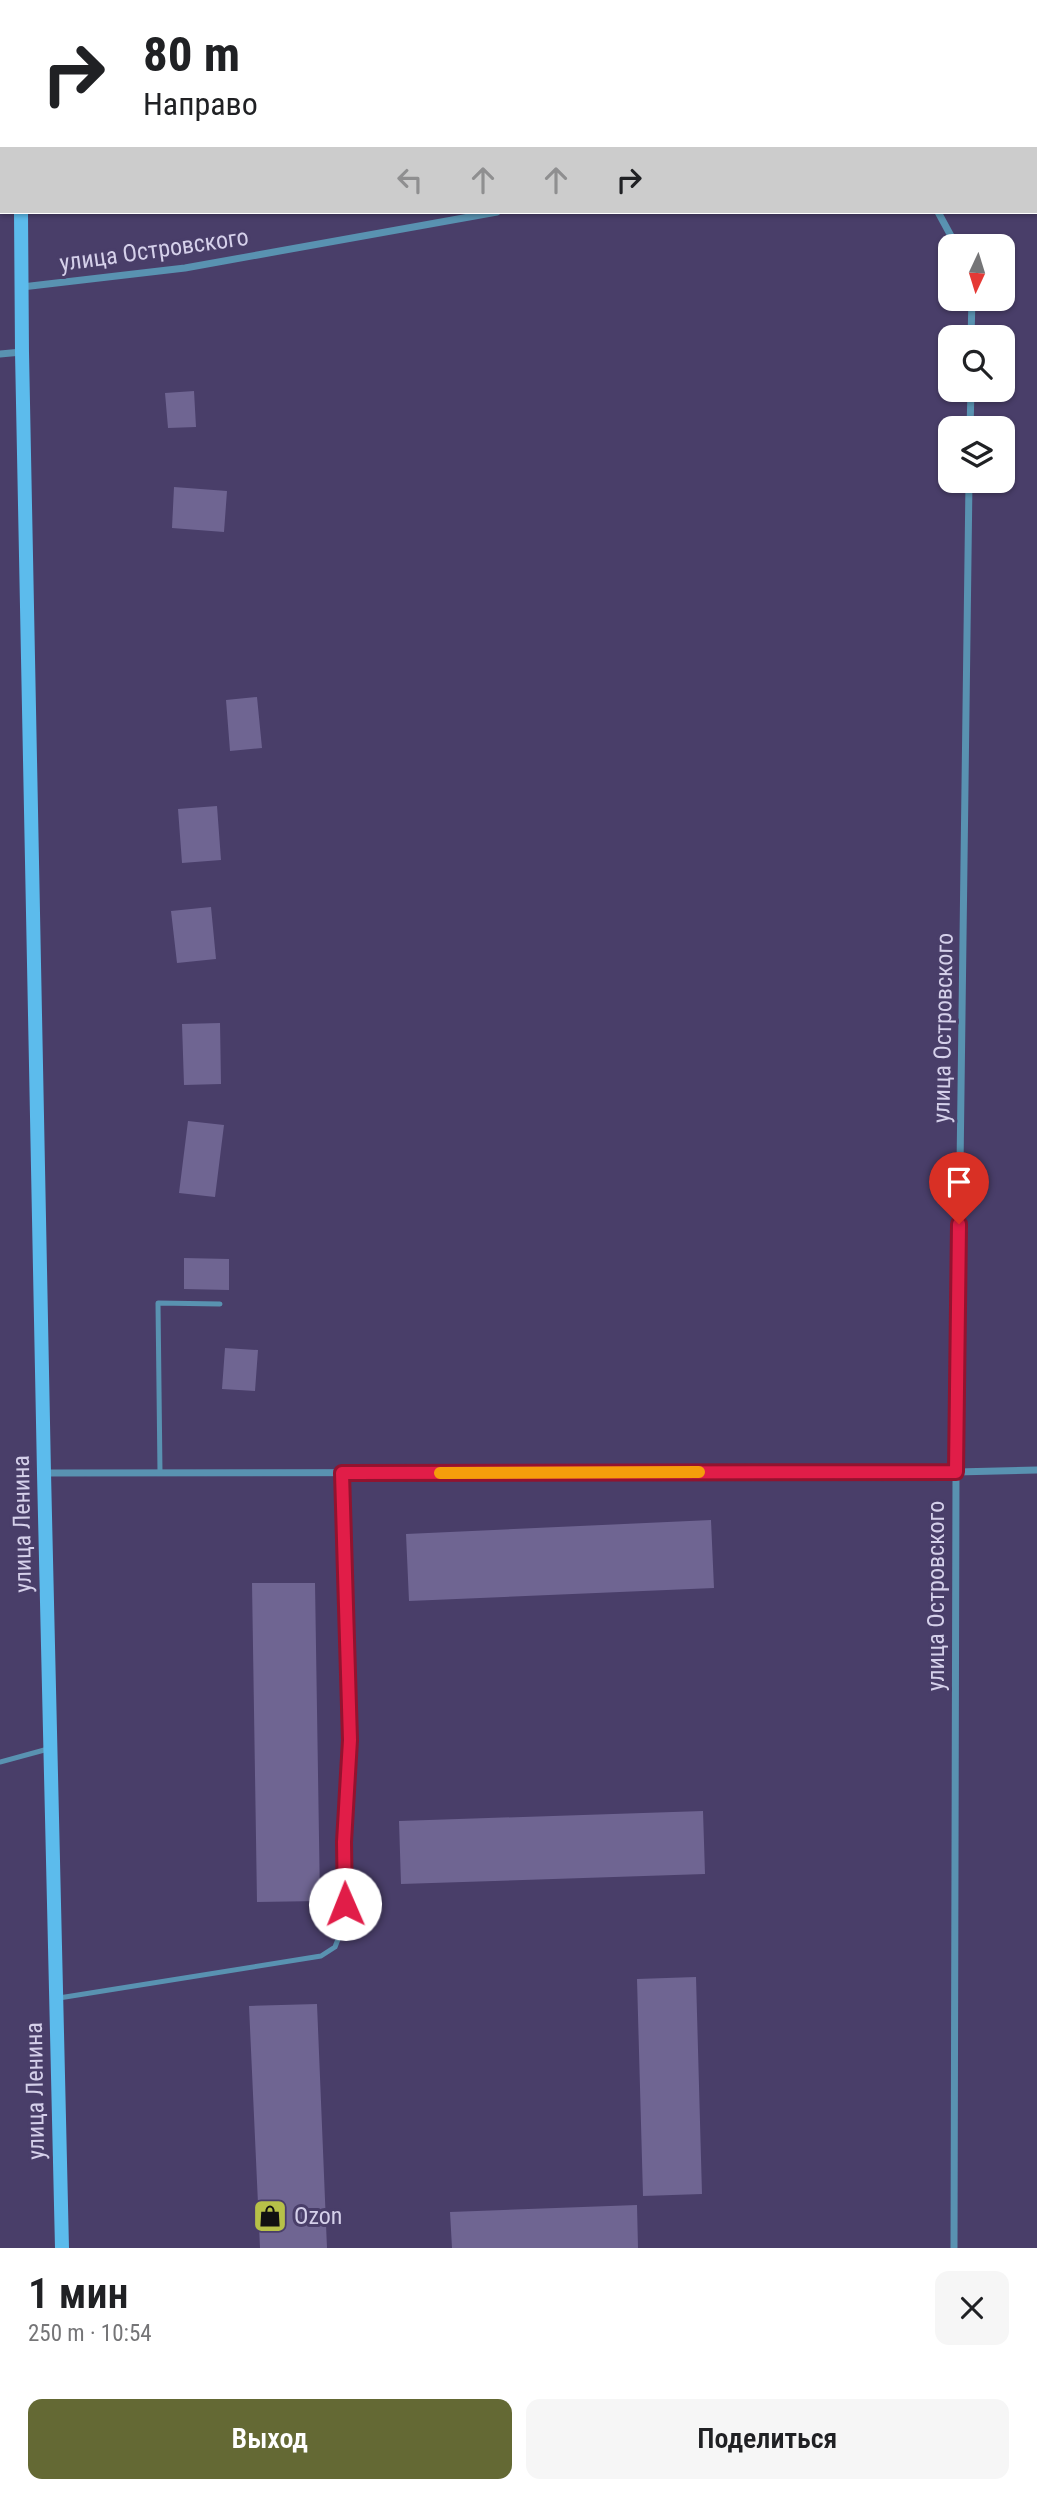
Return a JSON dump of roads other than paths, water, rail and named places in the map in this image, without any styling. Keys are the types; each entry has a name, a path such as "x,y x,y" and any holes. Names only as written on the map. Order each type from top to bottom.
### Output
{"main road":[{"name":"улица Ленина","path":"22,214 22,352 49,1749 62,2248"}],"street":[{"name":"улица Островского","path":"22,287 185,268 486,214"},
{"path":"939,214 950,234"},
{"path":"0,354 22,352"},
{"name":"улица Островского","path":"954,2248 956,1472 970,493"},
{"path":"44,1473 1037,1470"}],"lane":[{"path":"160,1473 159,1304 220,1304"},
{"path":"56,1998 321,1956 335,1947 342,1929 345,1904 344,1842 350,1740 342,1473"},
{"path":"0,1762 49,1749"}],"place":[{"name":"Ozon","path":"270,2216"}]}
